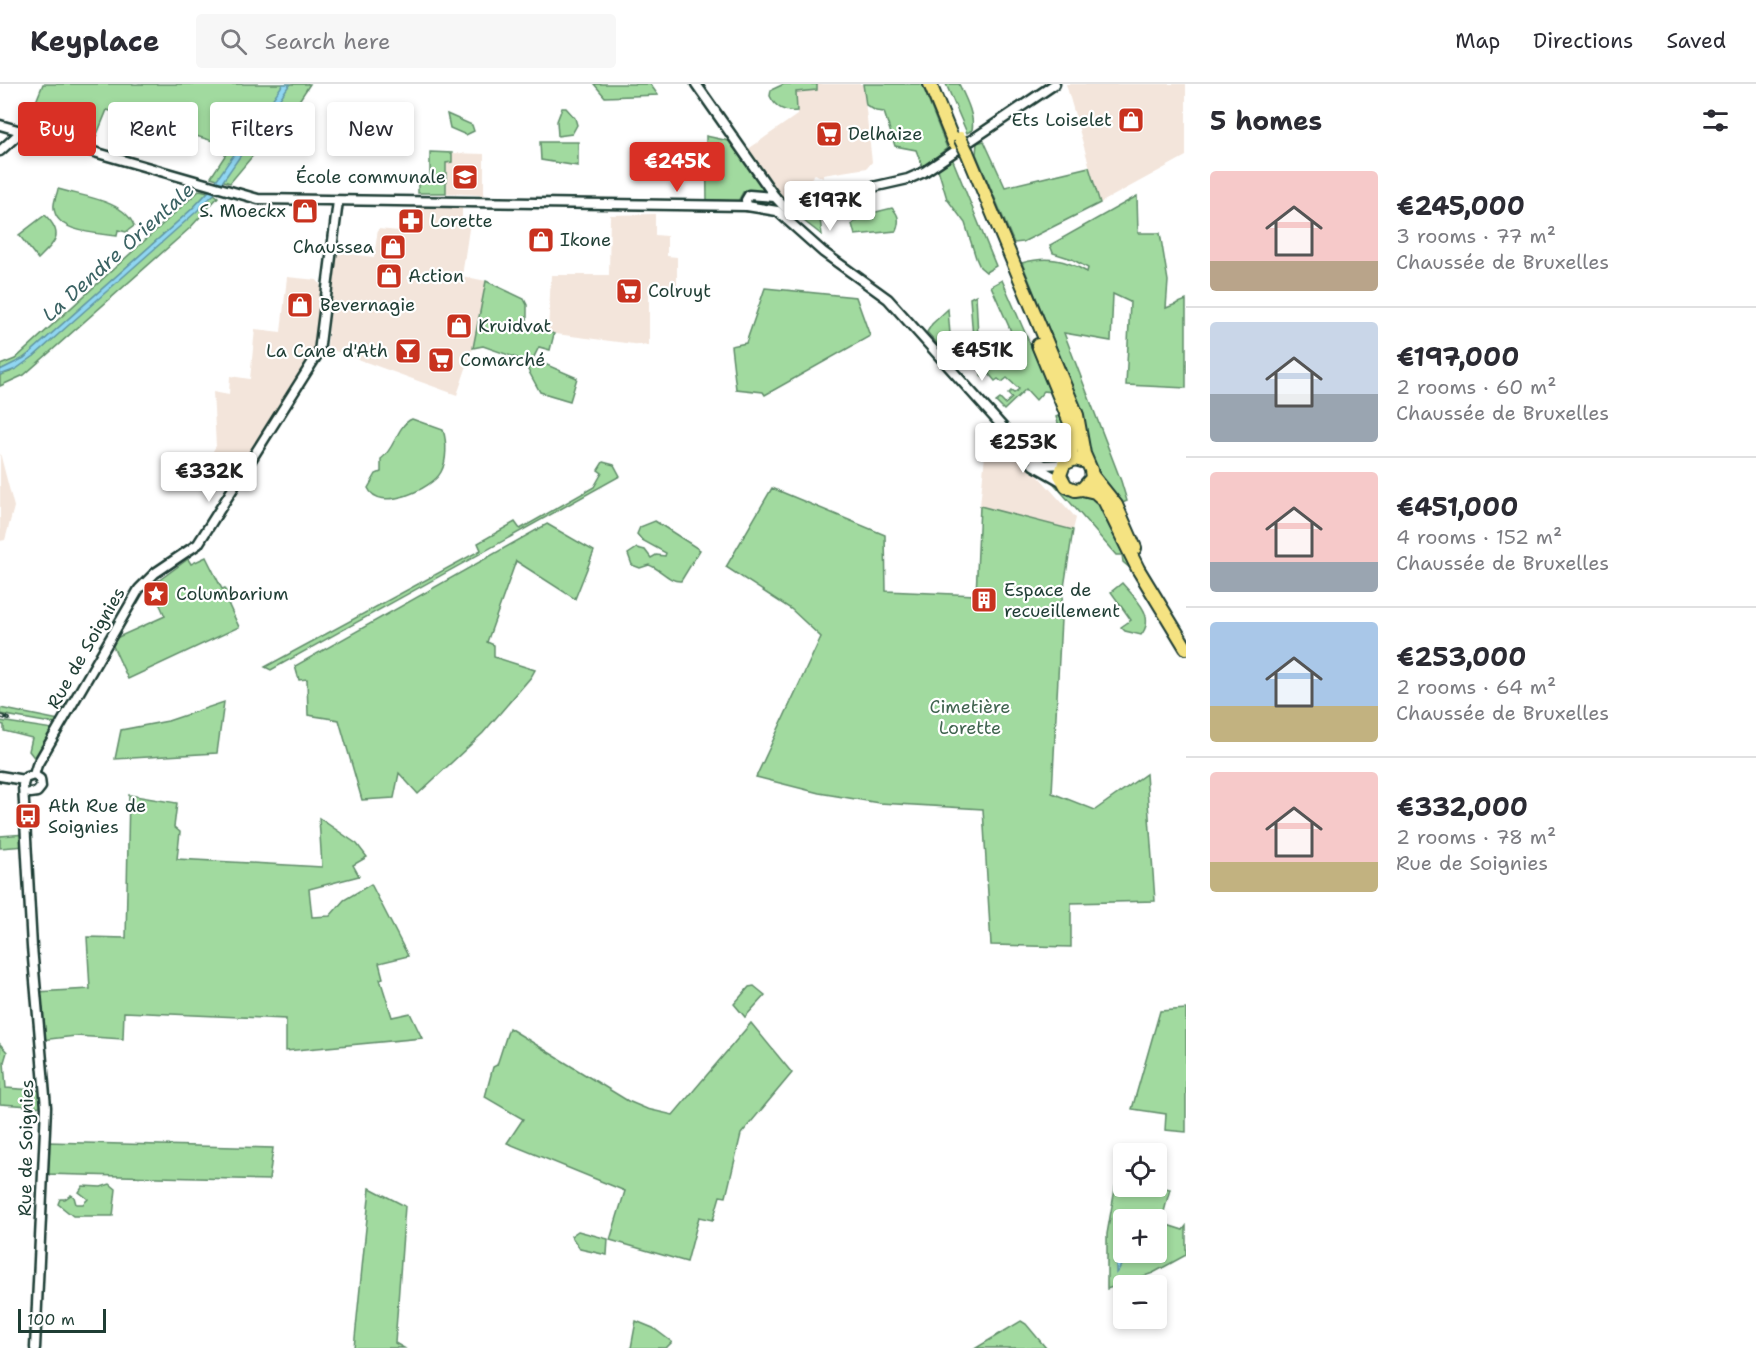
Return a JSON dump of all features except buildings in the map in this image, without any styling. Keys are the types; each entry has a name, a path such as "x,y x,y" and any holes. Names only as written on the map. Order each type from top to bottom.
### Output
{"highway":[{"path":"930,84 957,140 1001,245 1069,418 1074,439 1068,462 1061,471 1063,482 1070,489 1095,492 1104,500 1138,568 1186,648"},
{"path":"938,84 957,140"},
{"path":"1019,289 1075,407 1086,462 1092,474 1116,505 1142,562 1186,637"},
{"path":"1068,462 1086,462"},
{"path":"1082,489 1088,485 1092,474"}],"street":[{"path":"696,84 782,209 840,262 898,308 1028,454 1044,465 1068,462"},
{"path":"96,154 258,199 747,206 782,209 908,179 924,172 1055,84"},
{"path":"0,125 18,130"},
{"path":"0,151 18,135"},
{"path":"747,206 746,200 749,195 775,197"},
{"name":"Rue de Soignies","path":"34,775 37,765 139,589 161,569 198,544 310,369 319,352 323,336 338,201"},
{"path":"1028,454 1034,466 1063,482"},
{"path":"0,776 23,783 30,793 37,792 41,787 40,779 34,775 23,783"},
{"name":"Rue de Soignies","path":"23,783 31,937 46,1107 35,1348"},
{"name":"Rue de Soignies","path":"25,805 30,793"}],"shaded area":[{"path":"817,84 863,84 872,162 867,168 823,175 823,178 815,174 798,192 804,199 789,203 772,188 744,152 797,115 796,92 817,90"},
{"name":"Ets Loiselet","path":"1066,84 1186,84 1186,156 1100,203"},
{"name":"École communale","path":"452,153 484,154 484,195 446,193 446,163 452,161"},
{"path":"421,207 462,208 462,219 470,222 462,276 486,281 475,342 457,395 327,348 335,252 374,257 378,229 399,231 415,228"},
{"path":"655,214 655,235 667,236 667,256 677,257 677,286 649,285 649,346 548,333 551,275 609,275 610,215"},
{"path":"287,277 317,280 325,291 317,339 311,359 281,404 286,407 257,453 209,458 216,446 213,392 229,395 230,376 250,379 255,329 281,332"},
{"path":"988,425 992,425 1076,518 1073,530 980,506"},
{"path":"0,453 14,507 5,540 0,541"}],"green space":[{"path":"43,84 310,84 298,102 210,102 210,140 198,137 198,102 108,102 108,110 96,137 96,102 36,102"},
{"path":"594,84 650,84 658,95 605,97"},
{"path":"784,84 817,84 817,90 796,92 797,111 788,111 778,106 770,96 771,90"},
{"path":"863,84 922,84 947,148 923,168 916,150 895,146 884,112 876,111 866,105"},
{"path":"946,84 959,84 967,100 973,124 972,130 967,133"},
{"path":"562,108 566,108 575,118 577,125 572,134 558,136 557,121"},
{"path":"447,114 472,125 474,131 466,135 450,128"},
{"path":"706,136 729,141 767,192 743,192 738,201 707,200"},
{"path":"984,141 1005,187 1089,167 1100,203 1023,242 1014,243 976,154 977,143"},
{"path":"540,142 578,142 578,166 541,160"},
{"path":"430,152 452,153 452,162 446,163 446,193 418,193 418,178 430,177"},
{"path":"225,156 252,156 230,183 211,177"},
{"path":"952,158 996,266 986,272 980,267 976,258 965,223 947,199 938,169"},
{"path":"58,189 112,205 129,217 134,226 126,232 118,230 117,236 70,227 57,216 54,206"},
{"path":"200,190 208,192 192,209 30,353 18,362 0,370 0,365 15,359"},
{"path":"214,194 218,197 190,228 24,375 0,386 0,375 10,372 34,356"},
{"path":"1137,196 1138,233 1160,233 1168,281 1166,308 1186,300 1186,388 1126,385 1130,302 1113,294 1111,341 1064,333 1121,481 1127,501 1120,504 1096,477 1086,448 1080,406 1022,263 1056,260 1087,272 1088,268 1072,259 1053,253 1050,245"},
{"path":"892,208 898,218 896,231 855,235 852,224 864,215"},
{"path":"816,210 819,211 822,235 804,221"},
{"path":"45,215 56,233 53,243 38,259 19,235"},
{"path":"1002,280 1051,392 1044,391 1036,400 1026,389 1004,410 996,402 1000,399 1005,404 1012,398 1008,394 1019,389 1007,378 1002,382 998,379 995,381 989,374 990,370 983,377 981,375 983,362 1018,364 1010,329 991,286"},
{"path":"486,281 524,299 527,305 527,324 554,334 550,350 539,347 533,359 577,378 570,401 540,392 528,370 531,363 483,346 473,348"},
{"path":"765,288 856,297 870,336 765,395 763,392 736,389 731,346 746,343"},
{"path":"976,295 978,337 983,337 983,352 974,352 970,298"},
{"path":"948,309 952,360 927,332"},
{"path":"1060,415 1069,430 1065,457 1050,463 1041,460 1065,444 1056,417"},
{"path":"412,419 443,430 446,451 441,472 427,485 405,496 383,498 374,495 368,488 376,474 381,472 381,459 390,449 403,426"},
{"path":"603,462 614,465 620,476 271,670 265,667 481,550 478,543 515,522 520,529 594,487 602,473 598,470"},
{"path":"1049,478 1084,492 1104,504 1107,522 1131,569 1123,562 1122,555 1116,555"},
{"name":"Cimetière Lorette","path":"772,488 885,535 886,591 976,595 980,506 1073,530 1062,600 1052,793 1095,810 1146,774 1155,901 1071,903 1071,947 991,945 983,809 879,803 819,793 756,777 821,637 791,609 726,567"},
{"path":"655,521 700,550 681,581 649,565 640,568 632,565 628,554 637,548 645,550 651,558 656,555 665,556 666,553 642,540 637,534 640,527"},
{"path":"547,524 594,551 575,599 516,561 487,642 494,645 494,657 535,670 531,677 483,733 418,794 399,773 394,798 362,800 339,720 308,715 307,679 299,680 295,666"},
{"path":"206,557 222,589 225,588 229,597 226,599 239,627 128,679 113,646 116,638 165,616 150,583 154,584 188,559 191,564"},
{"path":"1122,583 1138,601 1145,614 1145,628 1141,635 1125,631 1121,627 1131,620 1111,592"},
{"path":"224,702 217,753 115,759 121,730 168,721"},
{"path":"0,708 59,720 56,724 0,714"},
{"path":"0,721 53,729 36,760 29,751 32,738 4,731 4,725 0,724"},
{"path":"129,795 177,803 174,827 180,832 177,859 322,867 319,818 357,844 367,857 353,865 359,876 309,889 312,917 330,916 344,900 371,884 408,956 379,963 383,978 380,979 392,1017 410,1013 422,1038 286,1051 286,1019 124,1012 123,1039 76,1036 41,1040 36,992 90,989 87,937 126,938"},
{"path":"26,834 26,846 0,848 0,836"},
{"path":"754,986 765,995 745,1017 734,1004 749,987"},
{"path":"1186,1009 1186,1132 1165,1130 1166,1114 1132,1109 1160,1011"},
{"path":"751,1023 792,1073 741,1134 726,1197 720,1196 713,1220 699,1217 687,1262 610,1240 625,1191 507,1143 523,1119 485,1097 493,1067 497,1065 509,1028 628,1101 647,1109 673,1115"},
{"path":"0,1044 7,1052 4,1062 6,1088 46,1091 46,1107 0,1104"},
{"path":"47,1142 273,1148 269,1180 45,1174"},
{"path":"110,1184 116,1189 113,1216 73,1216 58,1204 60,1199 71,1195 76,1204 83,1204 88,1199 79,1192 83,1186 101,1187"},
{"path":"370,1188 405,1206 395,1343 404,1348 354,1348"},
{"path":"1167,1188 1170,1189 1165,1209 1113,1209 1113,1263 1167,1263 1167,1225 1183,1230 1186,1226 1186,1255 1147,1275 1113,1275 1113,1287 1107,1289 1107,1234 1114,1197 1167,1197"},
{"path":"578,1231 608,1239 607,1255 580,1249 571,1236"},
{"path":"636,1321 653,1328 672,1342 666,1348 631,1348"},
{"path":"1021,1321 1046,1348 976,1348"}],"water":[{"path":"283,84 290,84 278,102 270,102"},
{"path":"233,156 240,156 214,194 196,212 34,356 16,369 0,375 0,370 24,358 192,209 208,192"},
{"path":"1116,1263 1122,1263 1120,1268 1116,1273"}],"railway":[{"path":"0,716 9,719"}],"place":[{"name":"Ets Loiselet","path":"1131,120"},
{"name":"Delhaize","path":"829,134"},
{"name":"École communale","path":"465,177"},
{"name":"S. Moeckx","path":"305,211"},
{"name":"Lorette","path":"411,221"},
{"name":"Ikone","path":"541,240"},
{"name":"Chaussea","path":"393,247"},
{"name":"Action","path":"389,276"},
{"name":"Colruyt","path":"629,291"},
{"name":"Bevernagie","path":"300,305"},
{"name":"Kruidvat","path":"459,326"},
{"name":"La Cane d'Ath","path":"408,351"},
{"name":"Comarché","path":"441,360"},
{"name":"Columbarium","path":"156,594"},
{"name":"Espace de recueillement","path":"984,600"},
{"name":"Ath Rue de Soignies","path":"28,816"}],"water label":[{"name":"La Dendre Orientale","path":"118,252"}]}
